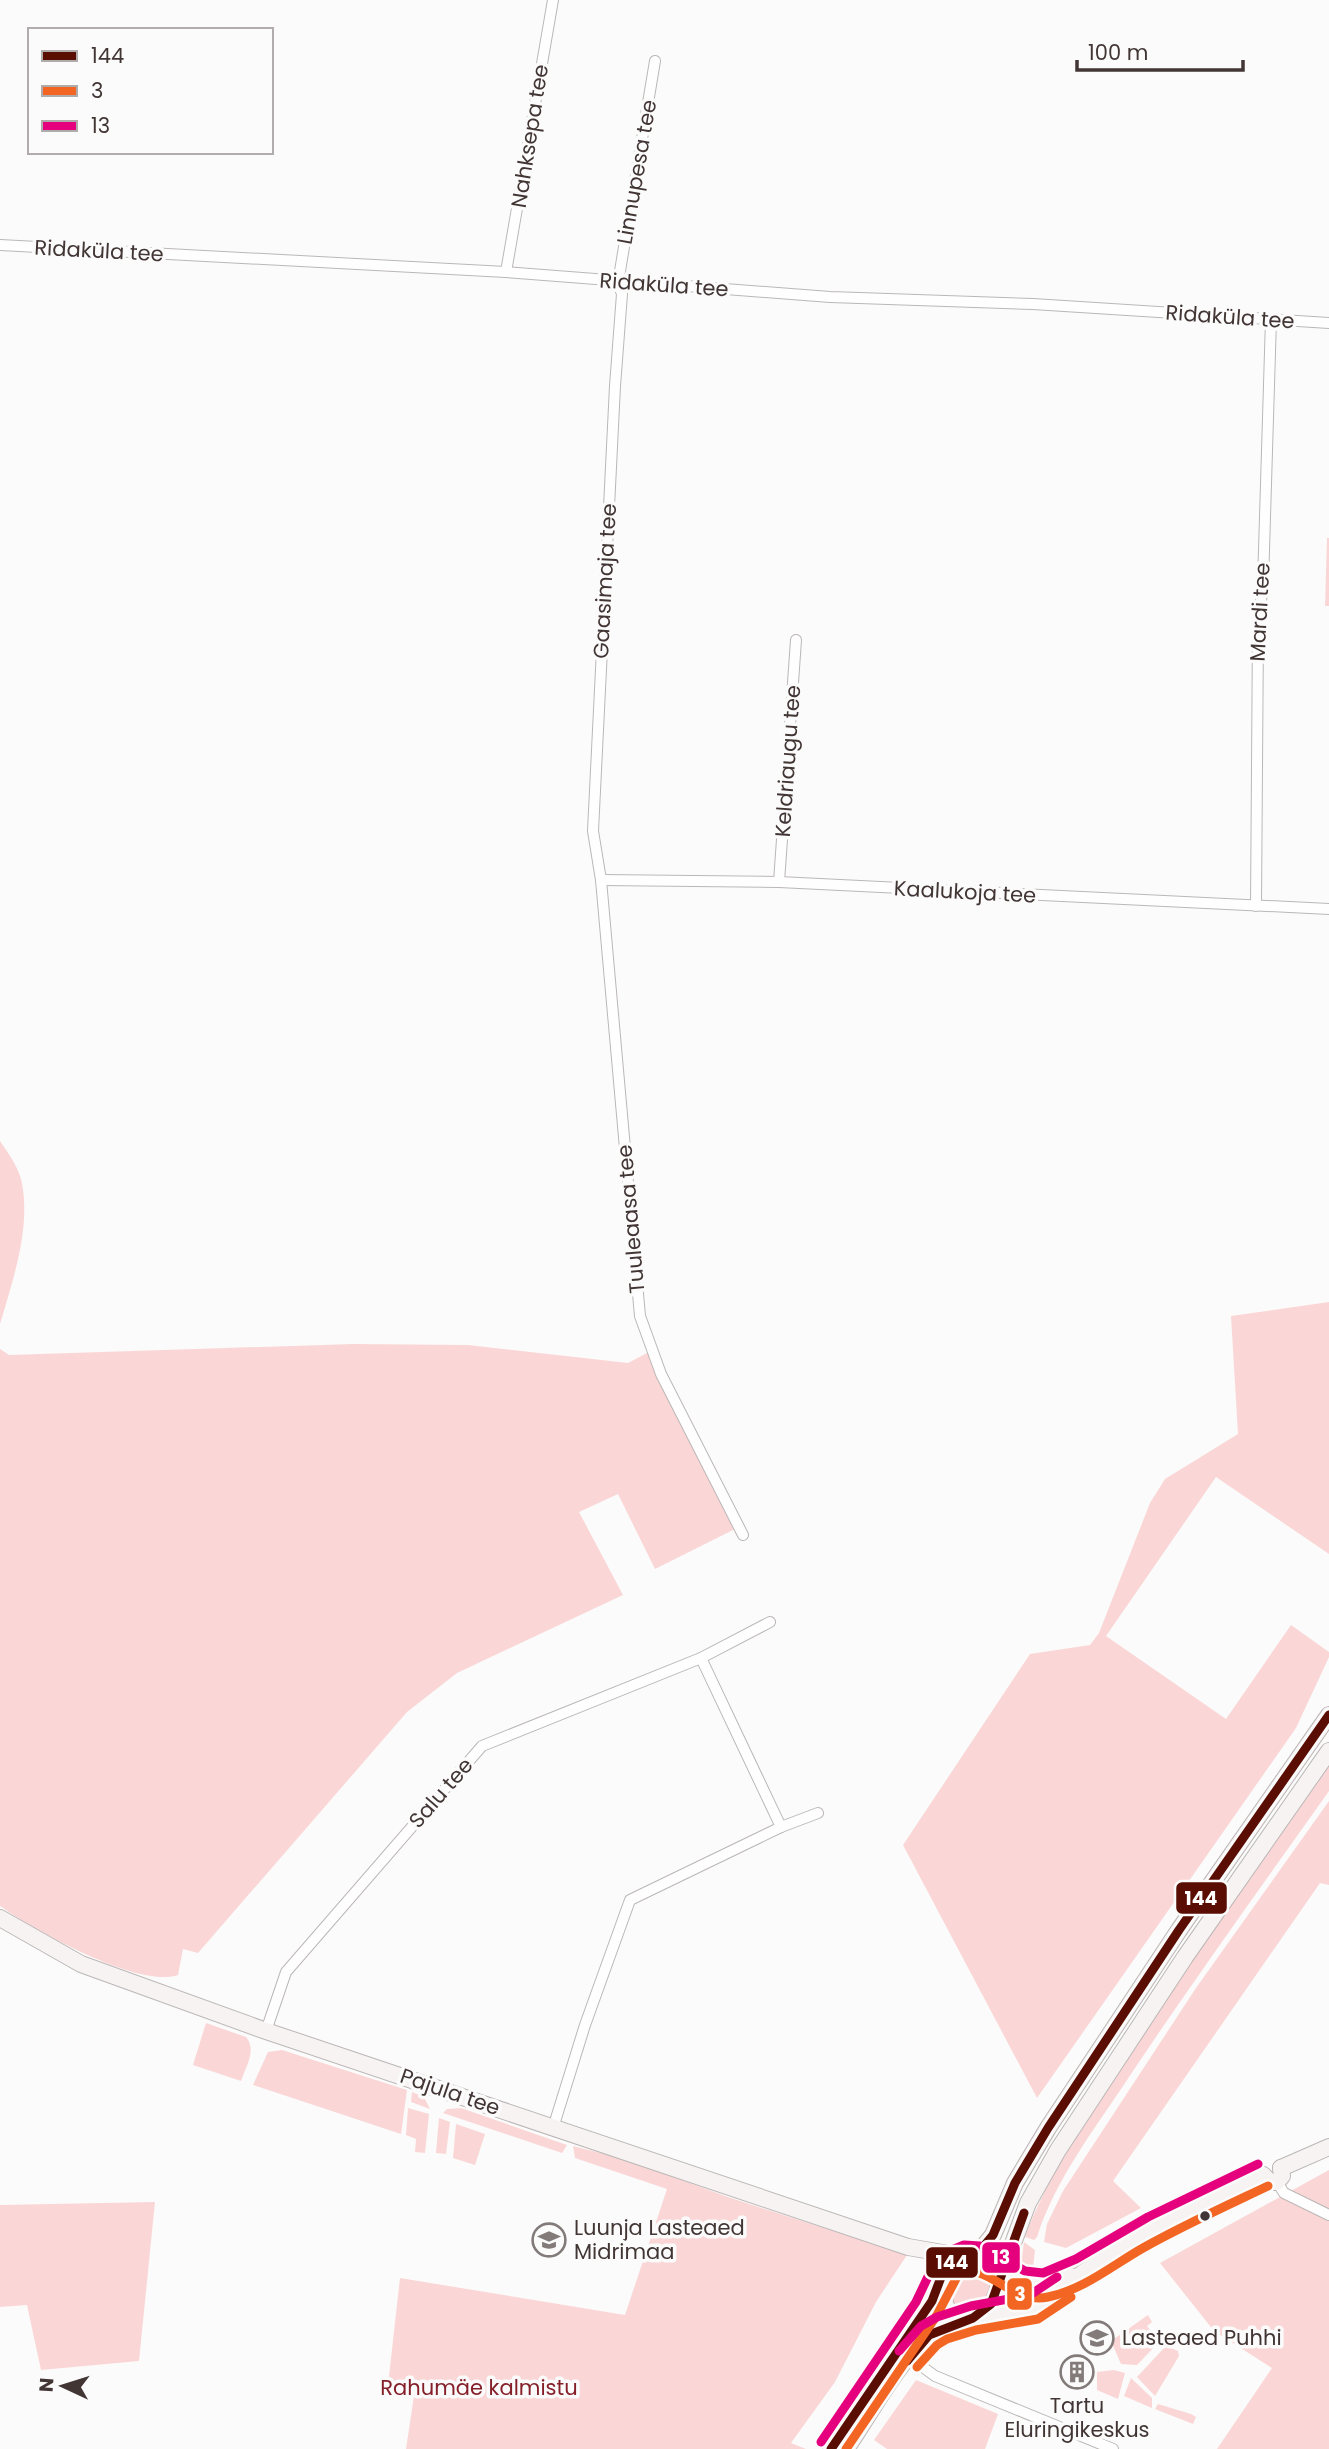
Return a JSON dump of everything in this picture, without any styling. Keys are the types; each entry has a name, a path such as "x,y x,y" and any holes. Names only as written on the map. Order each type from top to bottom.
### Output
{"main road":[{"path":"831,2449 918,2321 951,2263 966,2258 984,2246 993,2235 1015,2183 1046,2132 1180,1930 1329,1715"},
{"path":"969,2319 991,2304 998,2273 1028,2203 1058,2150 1185,1956 1329,1751"},
{"name":"Pajula tee","path":"0,1918 81,1964 266,2031 908,2247 966,2258"},
{"path":"846,2449 909,2357 929,2335 969,2319 1035,2307 1083,2271 1161,2223 1274,2175 1329,2147"},
{"path":"908,2247 930,2262 948,2312 969,2319"},
{"path":"966,2258 987,2260 998,2273 1034,2287 1083,2271"}],"street":[{"name":"Nahksepa tee","path":"506,272 553,0"},
{"name":"Linnupesa tee","path":"618,283 655,61"},
{"name":"Ridaküla tee","path":"0,245 506,272 618,283 1329,323"},
{"name":"Gaasimaja tee","path":"601,880 593,831 614,386 622,294 618,283"},
{"name":"Mardi tee","path":"1256,906 1258,627 1263,583 1271,320"},
{"name":"Keldriaugu tee","path":"779,882 796,640"},
{"name":"Kaalukoja tee","path":"601,880 779,882 1329,909"},
{"name":"Tuuleaasa tee","path":"601,880 640,1316 661,1374 743,1535"},
{"name":"Salu tee","path":"266,2031 286,1972 482,1746 701,1658 770,1622"},
{"path":"701,1658 781,1827"},
{"path":"553,2128 584,2025 630,1900 781,1827 818,1813"},
{"path":"1274,2175 1283,2193 1329,2215"},
{"path":"909,2357 935,2376 1114,2449"}],"green space":[{"path":"1327,538 1329,606 1325,606"},
{"path":"0,1141 21,1179 24,1215 20,1252 0,1324"},
{"path":"1329,1302 1329,1554 1216,1477 1106,1636 1226,1719 1291,1625 1329,1652 1329,1657 1296,1728 1037,2098 903,1845 1030,1654 1090,1645 1099,1633 1150,1503 1165,1479 1238,1434 1231,1316"},
{"path":"353,1344 468,1345 628,1363 651,1351 739,1527 655,1569 618,1494 579,1512 623,1595 457,1673 407,1712 198,1953 183,1949 178,1975 161,1977 139,1974 87,1955 0,1906 0,1349 9,1355"},
{"path":"1329,1766 1329,1791 1089,2137 1054,2195 1037,2237 1034,2240 1025,2237 1055,2173 1091,2113 1195,1957"},
{"path":"1329,1801 1329,1885 1320,1883 1113,2181 1141,2208 1066,2248 1044,2242 1047,2224 1063,2191 1196,1988"},
{"path":"206,2023 246,2037 251,2053 241,2081 193,2065"},
{"path":"282,2050 407,2090 401,2134 253,2085 268,2052"},
{"path":"412,2092 424,2097 430,2109 411,2102"},
{"path":"408,2108 429,2114 425,2153 415,2152 416,2139 406,2135"},
{"path":"461,2108 567,2145 562,2153 443,2113 447,2109"},
{"path":"439,2118 450,2122 446,2154 436,2153"},
{"path":"456,2124 485,2134 475,2165 453,2158"},
{"name":"Rahumäe kalmistu","path":"573,2146 624,2159 728,2197 907,2255 876,2302 835,2382 791,2443 806,2449 406,2449 415,2389 388,2385 400,2278 625,2315 667,2189 575,2158"},
{"path":"1329,2170 1329,2449 1217,2449 1272,2368 1214,2331 1160,2263"},
{"path":"155,2202 139,2361 41,2370 27,2305 0,2307 0,2205"},
{"path":"1024,2242 1035,2250 1032,2277 1021,2263"},
{"path":"975,2266 989,2278 990,2296 975,2309 953,2308 951,2286 955,2274 966,2267"},
{"path":"1034,2313 1035,2317 951,2342 923,2356 932,2342 939,2337"},
{"path":"1148,2315 1152,2322 1147,2326 1159,2342 1137,2365 1121,2364 1111,2341"},
{"path":"1166,2346 1178,2351 1179,2356 1155,2396 1137,2377"},
{"path":"1114,2370 1125,2373 1118,2399 1097,2390 1097,2372"},
{"path":"1131,2378 1152,2398 1152,2408 1124,2396"},
{"path":"916,2380 998,2414 985,2449 887,2449 874,2440"},
{"path":"1158,2404 1191,2414 1196,2417 1193,2424 1155,2409"}],"transit line":[{"name":"144","path":"831,2449 932,2301 943,2272 951,2263 984,2246 993,2235 1015,2183 1048,2128 1179,1930 1329,1715"},
{"name":"13","path":"821,2442 916,2302 934,2264 947,2252 964,2245 980,2246 1025,2271 1043,2273 1076,2259 1148,2217 1258,2164"},
{"name":"3","path":"846,2449 937,2315 959,2273 980,2273 1011,2290 1035,2298 1061,2294 1086,2283 1174,2231 1268,2186"},
{"name":"144","path":"907,2361 929,2335 973,2318 991,2304 1024,2213"},
{"name":"13","path":"899,2351 921,2326 937,2317 971,2306 1030,2295 1057,2277"},
{"name":"3","path":"917,2367 937,2345 947,2339 976,2330 1038,2319 1071,2297"}],"place":[{"name":"Luunja Lasteaed Midrimaa","path":"549,2240"},
{"name":"Lasteaed Puhhi","path":"1097,2338"},
{"name":"Tartu Eluringikeskus","path":"1077,2372"}]}
